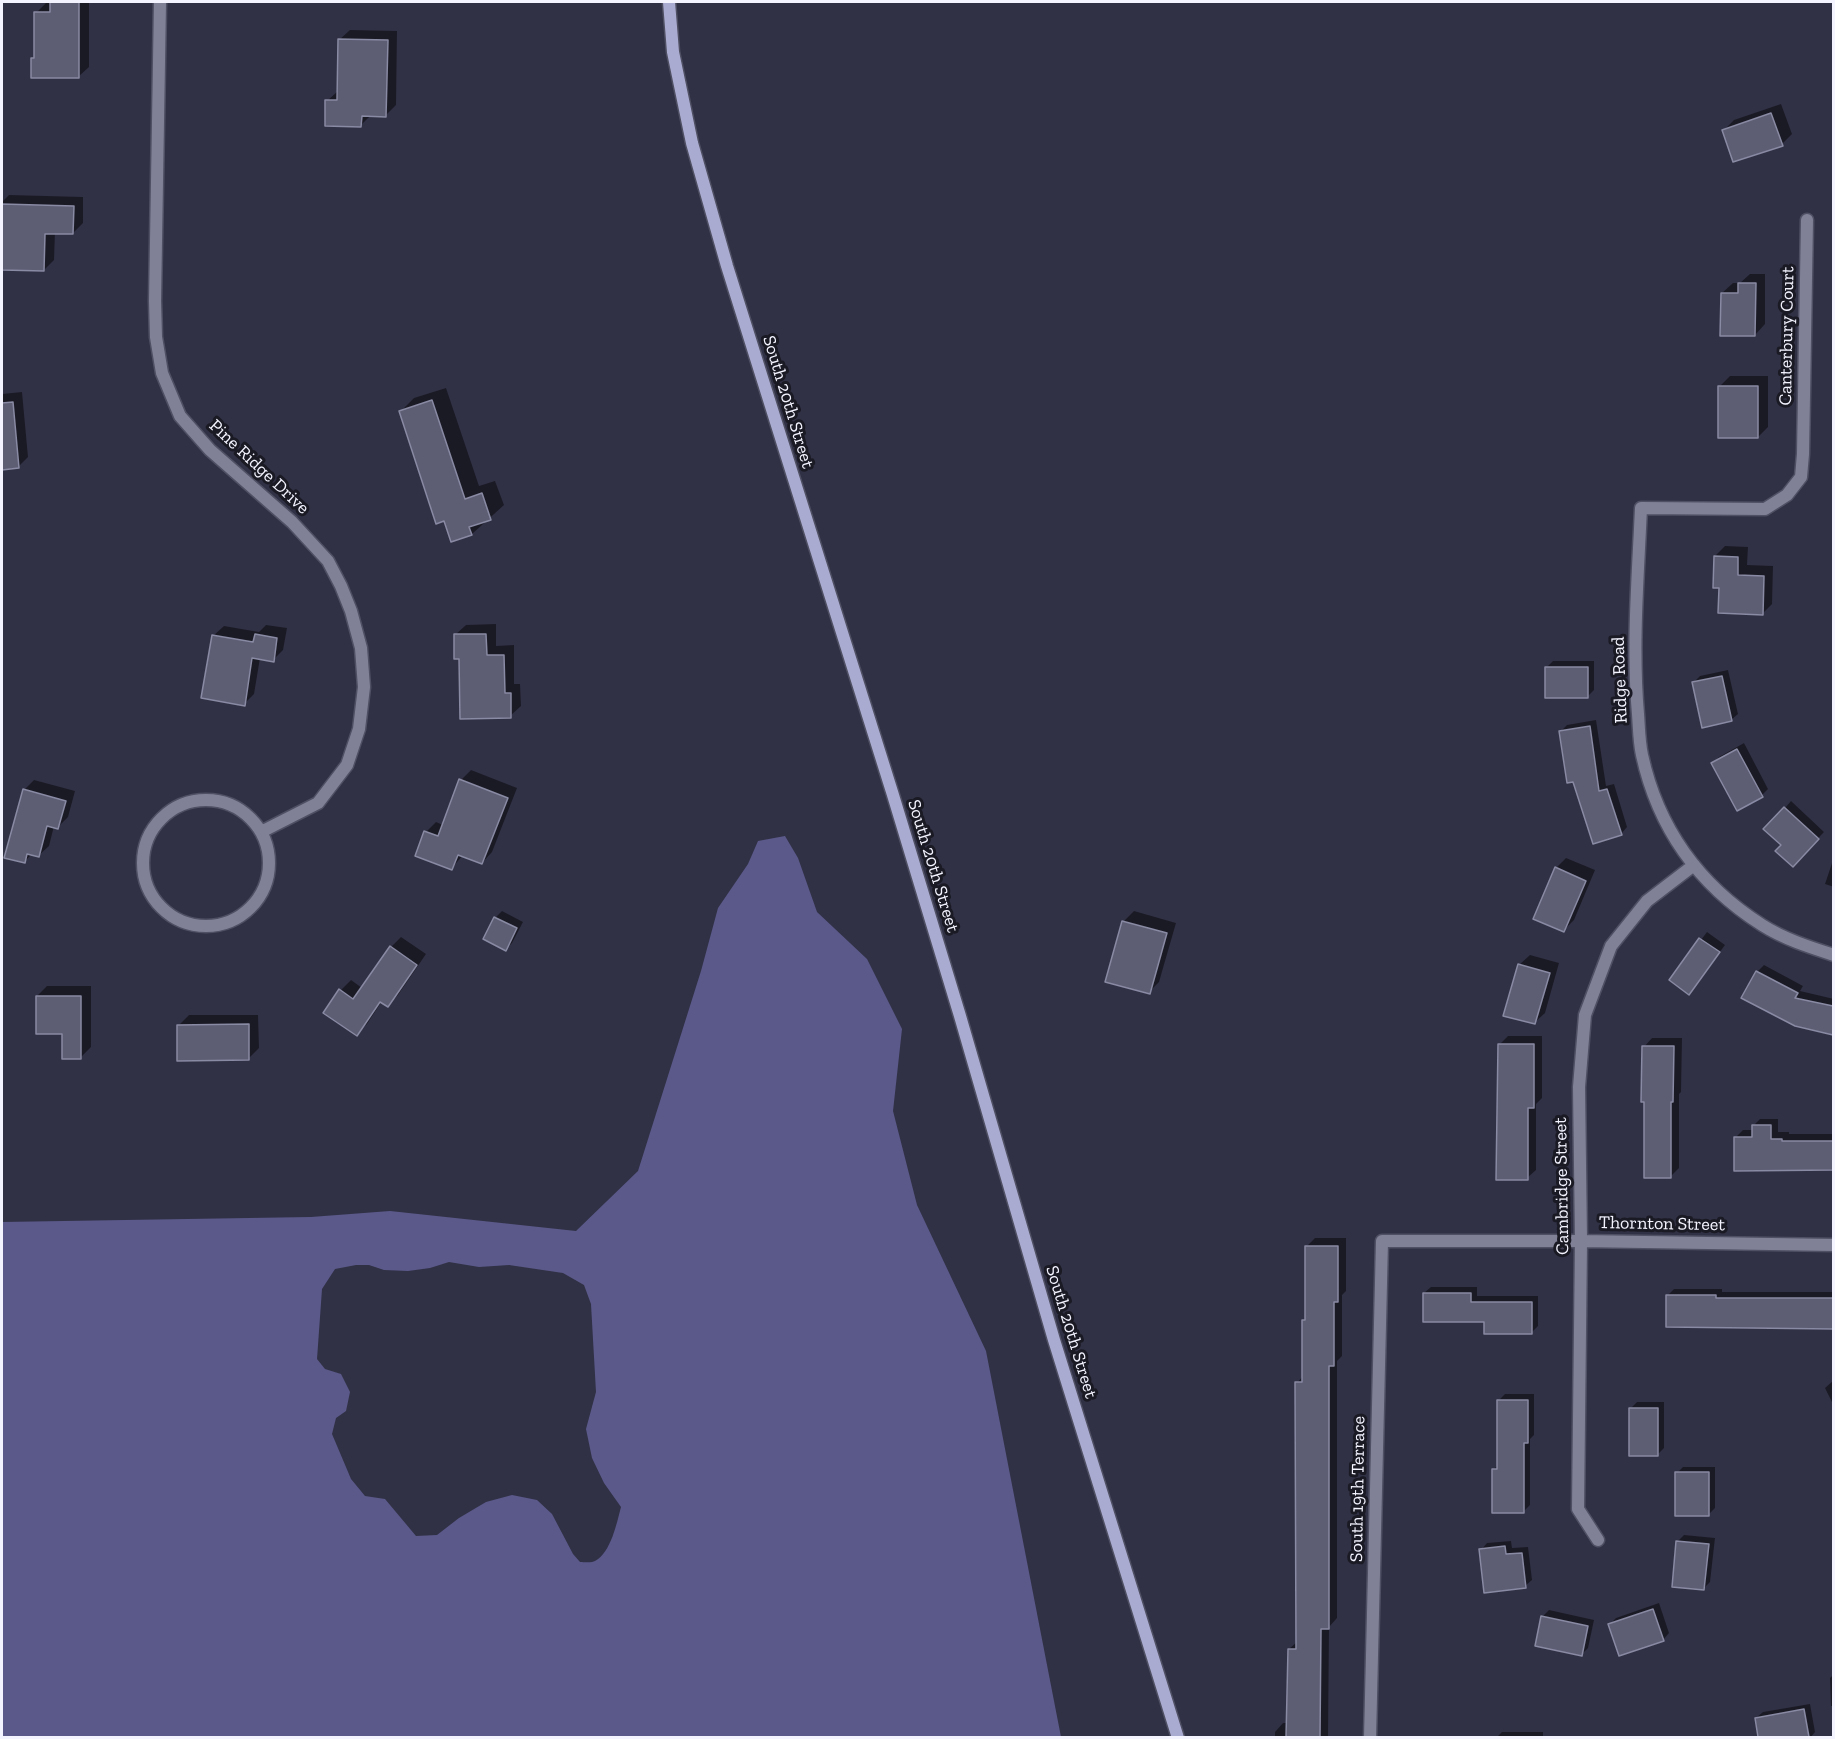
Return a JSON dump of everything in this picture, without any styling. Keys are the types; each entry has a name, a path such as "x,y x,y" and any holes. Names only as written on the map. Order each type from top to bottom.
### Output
{"main road":[{"name":"South 20th Street","path":"669,2 673,52 692,143 727,266 893,795 1057,1351 1178,1737"}],"street":[{"name":"Pine Ridge Drive","path":"160,2 155,301 156,337 162,373 180,416 210,450 292,522 328,561 345,595 361,648 364,687 362,708 359,729 347,765 318,803 261,832"},
{"name":"Canterbury Court","path":"1803,454 1807,220"},
{"name":"Ridge Road","path":"1803,454 1801,477 1787,495 1765,509 1641,508 1635,678 1642,753 1656,802 1682,851 1718,892 1763,925 1797,943 1833,955"},
{"path":"208,800 227,803 243,812 261,832 266,841 269,860 267,879 259,897 246,912 230,922 211,926 192,924 174,917 159,905 148,889 144,872 146,845 159,821 173,809 190,802 208,800"},
{"name":"Cambridge Street","path":"1598,1540 1578,1509 1581,1241 1579,1087 1585,1015 1611,946 1647,901 1694,865"},
{"name":"Thornton Street","path":"1382,1241 1833,1245"},
{"name":"South 19th Terrace","path":"1370,1737 1382,1241"}],"shaded area":[{"path":"785,836 798,858 817,912 867,959 902,1029 893,1111 917,1205 986,1351 1061,1737 2,1737 2,1222 311,1217 390,1211 576,1231 638,1171 701,971 718,908 748,864 758,841","holes":["449,1262 479,1267 509,1265 563,1273 584,1285 591,1304 596,1392 586,1429 592,1458 604,1483 621,1507 609,1544 601,1557 594,1562 580,1562 573,1554 552,1514 537,1500 512,1495 486,1502 459,1518 437,1535 416,1536 385,1499 365,1496 351,1479 332,1434 336,1418 346,1411 350,1392 341,1374 325,1369 317,1359 322,1289 335,1269 369,1265 384,1270 408,1271"]}],"building":[{"path":"50,2 79,2 79,78 31,78 31,58 34,58 34,12 50,12"},
{"path":"338,39 388,40 386,117 362,116 361,127 325,126 325,100 337,100"},
{"path":"1771,113 1783,146 1733,162 1722,130"},
{"path":"2,204 74,206 73,234 45,234 44,271 2,270"},
{"path":"1738,283 1756,283 1755,336 1720,336 1721,293 1738,293"},
{"path":"1718,386 1758,386 1758,438 1718,438"},
{"path":"432,400 465,499 482,493 491,520 469,527 472,535 451,542 444,521 436,524 399,411"},
{"path":"13,402 19,468 2,470 2,403"},
{"path":"1714,556 1738,557 1738,575 1764,576 1763,615 1718,613 1719,588 1713,588"},
{"path":"255,634 277,638 274,662 252,658 245,706 201,698 212,635 253,642"},
{"path":"454,634 486,634 487,655 504,655 505,693 511,693 511,718 460,719 459,659 454,659"},
{"path":"1545,667 1588,667 1588,698 1545,698"},
{"path":"1722,676 1732,721 1702,728 1692,682"},
{"path":"1590,726 1599,791 1607,789 1622,835 1593,844 1573,782 1567,783 1559,731"},
{"path":"1737,749 1763,797 1737,811 1711,763"},
{"path":"459,779 508,798 482,864 458,855 452,870 415,856 424,831 438,836"},
{"path":"23,789 66,801 58,829 47,826 39,857 27,854 25,863 4,858"},
{"path":"1784,807 1819,839 1793,867 1775,851 1781,845 1763,829"},
{"path":"1555,867 1586,881 1564,932 1533,919"},
{"path":"494,917 517,928 506,951 483,939"},
{"path":"1122,921 1167,933 1150,994 1105,982"},
{"path":"1699,938 1720,952 1689,995 1669,980"},
{"path":"390,946 417,965 388,1007 380,1002 357,1036 323,1013 339,989 353,999"},
{"path":"1518,964 1550,973 1535,1024 1503,1016"},
{"path":"1756,971 1798,993 1795,998 1833,1006 1833,1035 1795,1026 1741,998"},
{"path":"36,996 81,996 81,1059 62,1059 62,1034 36,1034"},
{"path":"249,1024 249,1060 177,1061 177,1025"},
{"path":"1498,1044 1534,1044 1534,1108 1528,1108 1528,1180 1496,1180"},
{"path":"1642,1046 1674,1046 1671,1178 1644,1178 1644,1102 1641,1102"},
{"path":"1752,1125 1771,1125 1771,1139 1833,1141 1833,1170 1734,1171 1734,1137 1752,1137"},
{"path":"1305,1246 1338,1246 1338,1302 1334,1302 1334,1366 1329,1366 1329,1629 1321,1629 1320,1737 1286,1737 1288,1649 1296,1649 1295,1382 1302,1382"},
{"path":"1423,1293 1471,1293 1471,1302 1532,1302 1532,1334 1484,1334 1484,1322 1423,1322"},
{"path":"1666,1295 1716,1295 1716,1298 1833,1298 1833,1329 1666,1327"},
{"path":"1497,1400 1528,1400 1528,1443 1524,1443 1524,1513 1492,1513 1492,1469 1497,1469"},
{"path":"1629,1408 1658,1408 1658,1456 1629,1456"},
{"path":"1675,1472 1709,1472 1709,1516 1675,1516"},
{"path":"1676,1541 1709,1544 1704,1590 1672,1587"},
{"path":"1505,1546 1506,1554 1522,1553 1526,1588 1484,1593 1479,1549"},
{"path":"1653,1609 1664,1641 1619,1656 1608,1624"},
{"path":"1541,1616 1588,1626 1582,1656 1535,1646"},
{"path":"1804,1709 1809,1737 1758,1737 1755,1718"}]}
